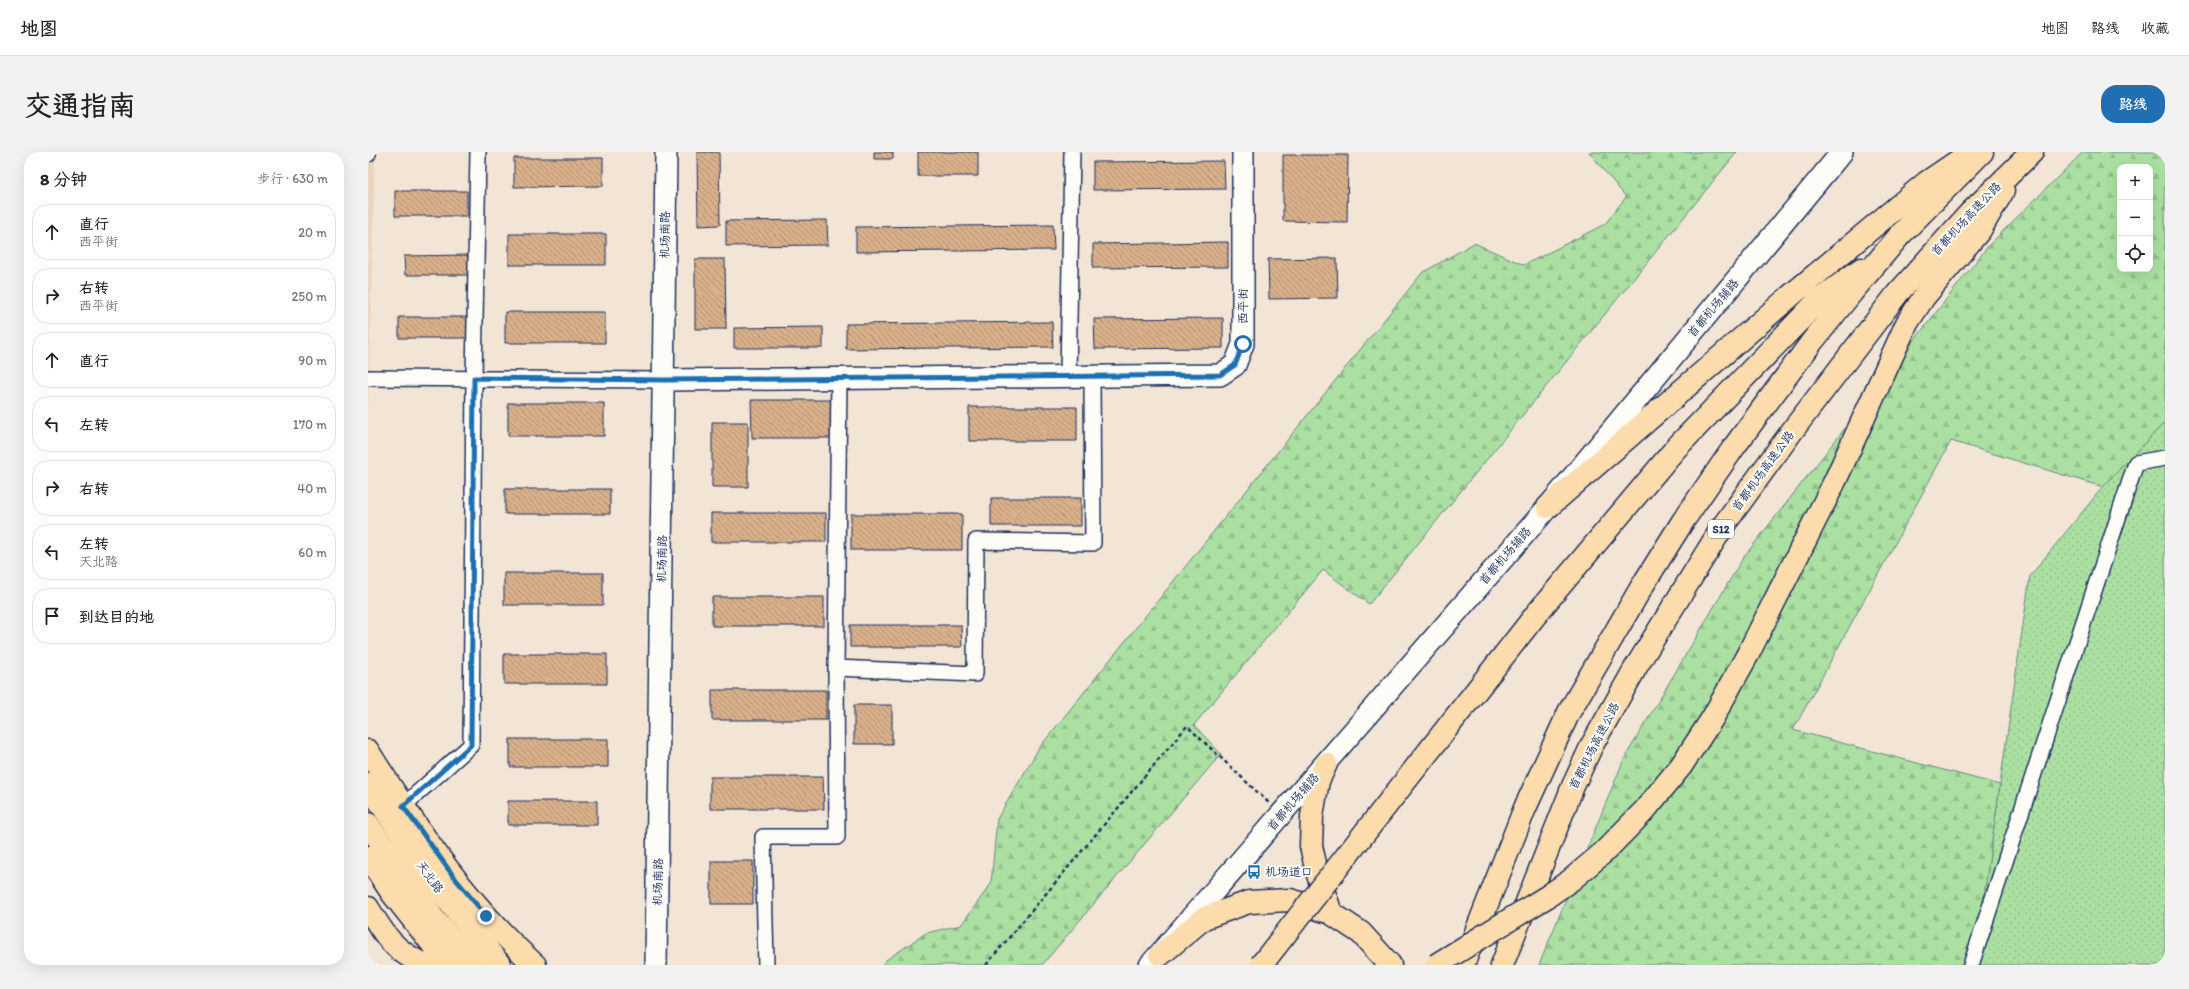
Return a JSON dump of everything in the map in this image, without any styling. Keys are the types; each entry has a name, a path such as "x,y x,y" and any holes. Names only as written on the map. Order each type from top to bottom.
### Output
{"main road":[{"path":"1548,507 1795,292 1927,182 1971,152"},
{"path":"1261,965 1538,612 1676,448 1818,301 1857,273 1900,235 1982,152"},
{"path":"1436,965 1548,896 1570,880 1604,852 1644,811 1684,761 1712,719 1748,654 1834,481 1907,323 1924,297 1980,230 2027,157"},
{"name":"首都机场高速公路","path":"1502,965 1573,786 1592,745 1636,667 1723,526 1808,409 1897,294 1969,214 2027,157"},
{"path":"1464,965 1522,815 1559,732 1582,688 1641,588 1704,489 1734,447 1811,343 1900,235"},
{"name":"天北路","path":"368,751 403,806 454,877 486,916 535,965"},
{"path":"1326,764 1318,781 1315,794 1312,816 1312,846 1316,872 1331,912"},
{"name":"天北路","path":"368,784 433,882 500,965"},
{"path":"368,824 433,918 474,965"},
{"path":"368,856 392,893 449,965"},
{"path":"1154,962 1204,918 1249,902 1276,899 1290,900 1331,912 1361,933 1379,951 1390,965"},
{"path":"372,922 403,958 424,965"}],"street":[{"path":"403,806 471,745 474,378 478,152"},
{"name":"机场南路","path":"656,965 665,380 666,152"},
{"path":"1068,377 1072,152"},
{"name":"西平街","path":"665,380 1220,375 1235,365 1243,344 1244,152"},
{"name":"首都机场辅路","path":"1154,962 1548,507 1842,152"},
{"path":"836,668 975,674 976,541 1093,543 1092,377"},
{"path":"368,378 665,380"},
{"path":"766,965 763,837 837,837 836,668 839,379"},
{"path":"1971,965 2136,463 2165,458"}],"path":[{"path":"986,965 1187,726 1271,805"}],"shaded area":[{"path":"368,152 375,152 368,411"}],"green space":[{"path":"1589,152 1737,152 1369,604 1323,570 1194,725 1221,754 1042,965 882,965 886,960 926,933 961,925 991,884 997,819 1039,748 1422,273 1474,243 1524,265 1605,224 1626,197"},
{"path":"2083,152 2165,152 2165,422 2103,487 1951,441 1793,730 2000,785 1974,965 1539,965 1624,759 1743,558 1989,245"},
{"path":"2165,411 2165,965 1974,965 2030,576"}],"building":[{"path":"697,152 719,152 720,225 698,226"},
{"path":"874,152 893,152 893,159 874,159"},
{"path":"918,152 978,152 978,176 918,176"},
{"path":"1283,155 1348,155 1347,222 1283,221"},
{"path":"514,158 603,158 603,186 514,187"},
{"path":"1224,161 1225,189 1093,190 1093,162"},
{"path":"395,191 467,191 467,216 395,216"},
{"path":"827,220 828,245 726,246 726,221"},
{"path":"1053,225 1054,250 856,252 856,227"},
{"path":"509,234 606,234 606,265 509,265"},
{"path":"1228,242 1228,267 1093,268 1093,244"},
{"path":"469,255 469,275 405,275 404,256"},
{"path":"1337,258 1338,298 1269,299 1268,259"},
{"path":"695,259 725,259 726,329 695,329"},
{"path":"505,312 605,312 605,343 505,343"},
{"path":"399,317 469,317 469,338 399,338"},
{"path":"1223,318 1223,348 1095,349 1094,319"},
{"path":"1052,322 1053,347 846,349 846,324"},
{"path":"823,327 823,348 734,348 734,328"},
{"path":"751,400 832,400 832,438 752,438"},
{"path":"508,403 604,403 604,436 508,436"},
{"path":"969,407 1077,407 1077,441 969,441"},
{"path":"712,422 748,422 748,487 712,487"},
{"path":"505,489 610,489 610,514 505,514"},
{"path":"991,498 1081,498 1081,526 991,526"},
{"path":"711,513 826,513 826,542 711,542"},
{"path":"851,514 962,514 962,550 851,550"},
{"path":"504,573 603,573 603,605 504,605"},
{"path":"712,597 824,597 824,626 712,626"},
{"path":"850,625 961,625 962,647 850,647"},
{"path":"504,654 607,654 607,684 504,684"},
{"path":"712,690 826,690 826,720 712,720"},
{"path":"854,705 892,705 892,744 854,744"},
{"path":"510,739 608,739 608,767 510,767"},
{"path":"710,777 823,777 824,809 710,809"},
{"path":"508,801 597,801 597,825 508,825"},
{"path":"711,861 753,861 753,904 711,904"}],"place":[{"name":"机场道口","path":"1254,872"}],"route":[{"path":"486,916 454,877 403,806 471,745 474,378 665,380 1220,375 1235,365 1243,344"}]}
